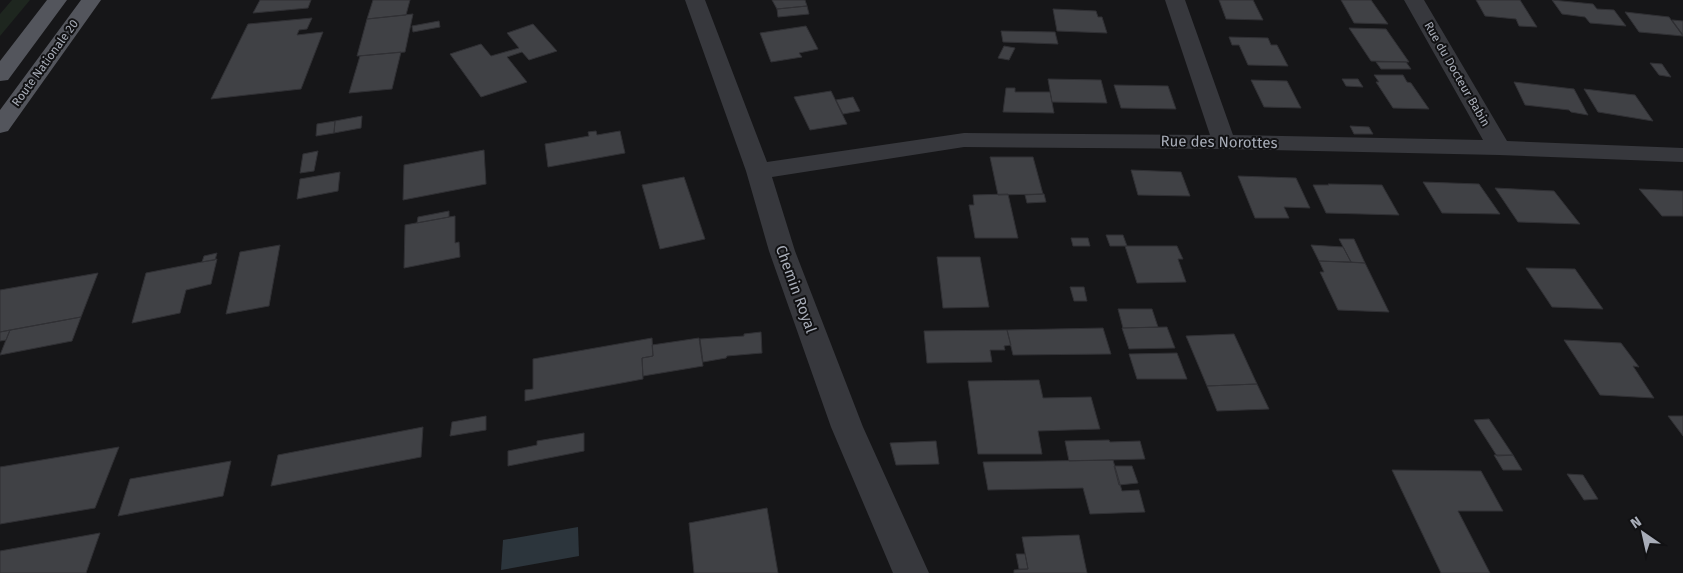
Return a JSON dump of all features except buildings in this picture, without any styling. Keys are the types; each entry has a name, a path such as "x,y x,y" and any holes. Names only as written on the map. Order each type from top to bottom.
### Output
{"main road":[{"name":"Route Nationale 20","path":"0,76 58,0"},
{"name":"Route Nationale 20","path":"0,126 91,0"}],"street":[{"name":"Chemin Royal","path":"695,0 758,171 782,251 847,427 911,573"},
{"path":"1175,0 1224,142"},
{"name":"Rue du Docteur Babin","path":"1414,0 1499,148"},
{"name":"Rue des Norottes","path":"758,171 964,140 1224,142 1499,148 1683,156"}],"shaded area":[{"path":"12,0 30,0 0,36 0,14"},
{"path":"578,527 579,556 501,570 503,540"}]}
